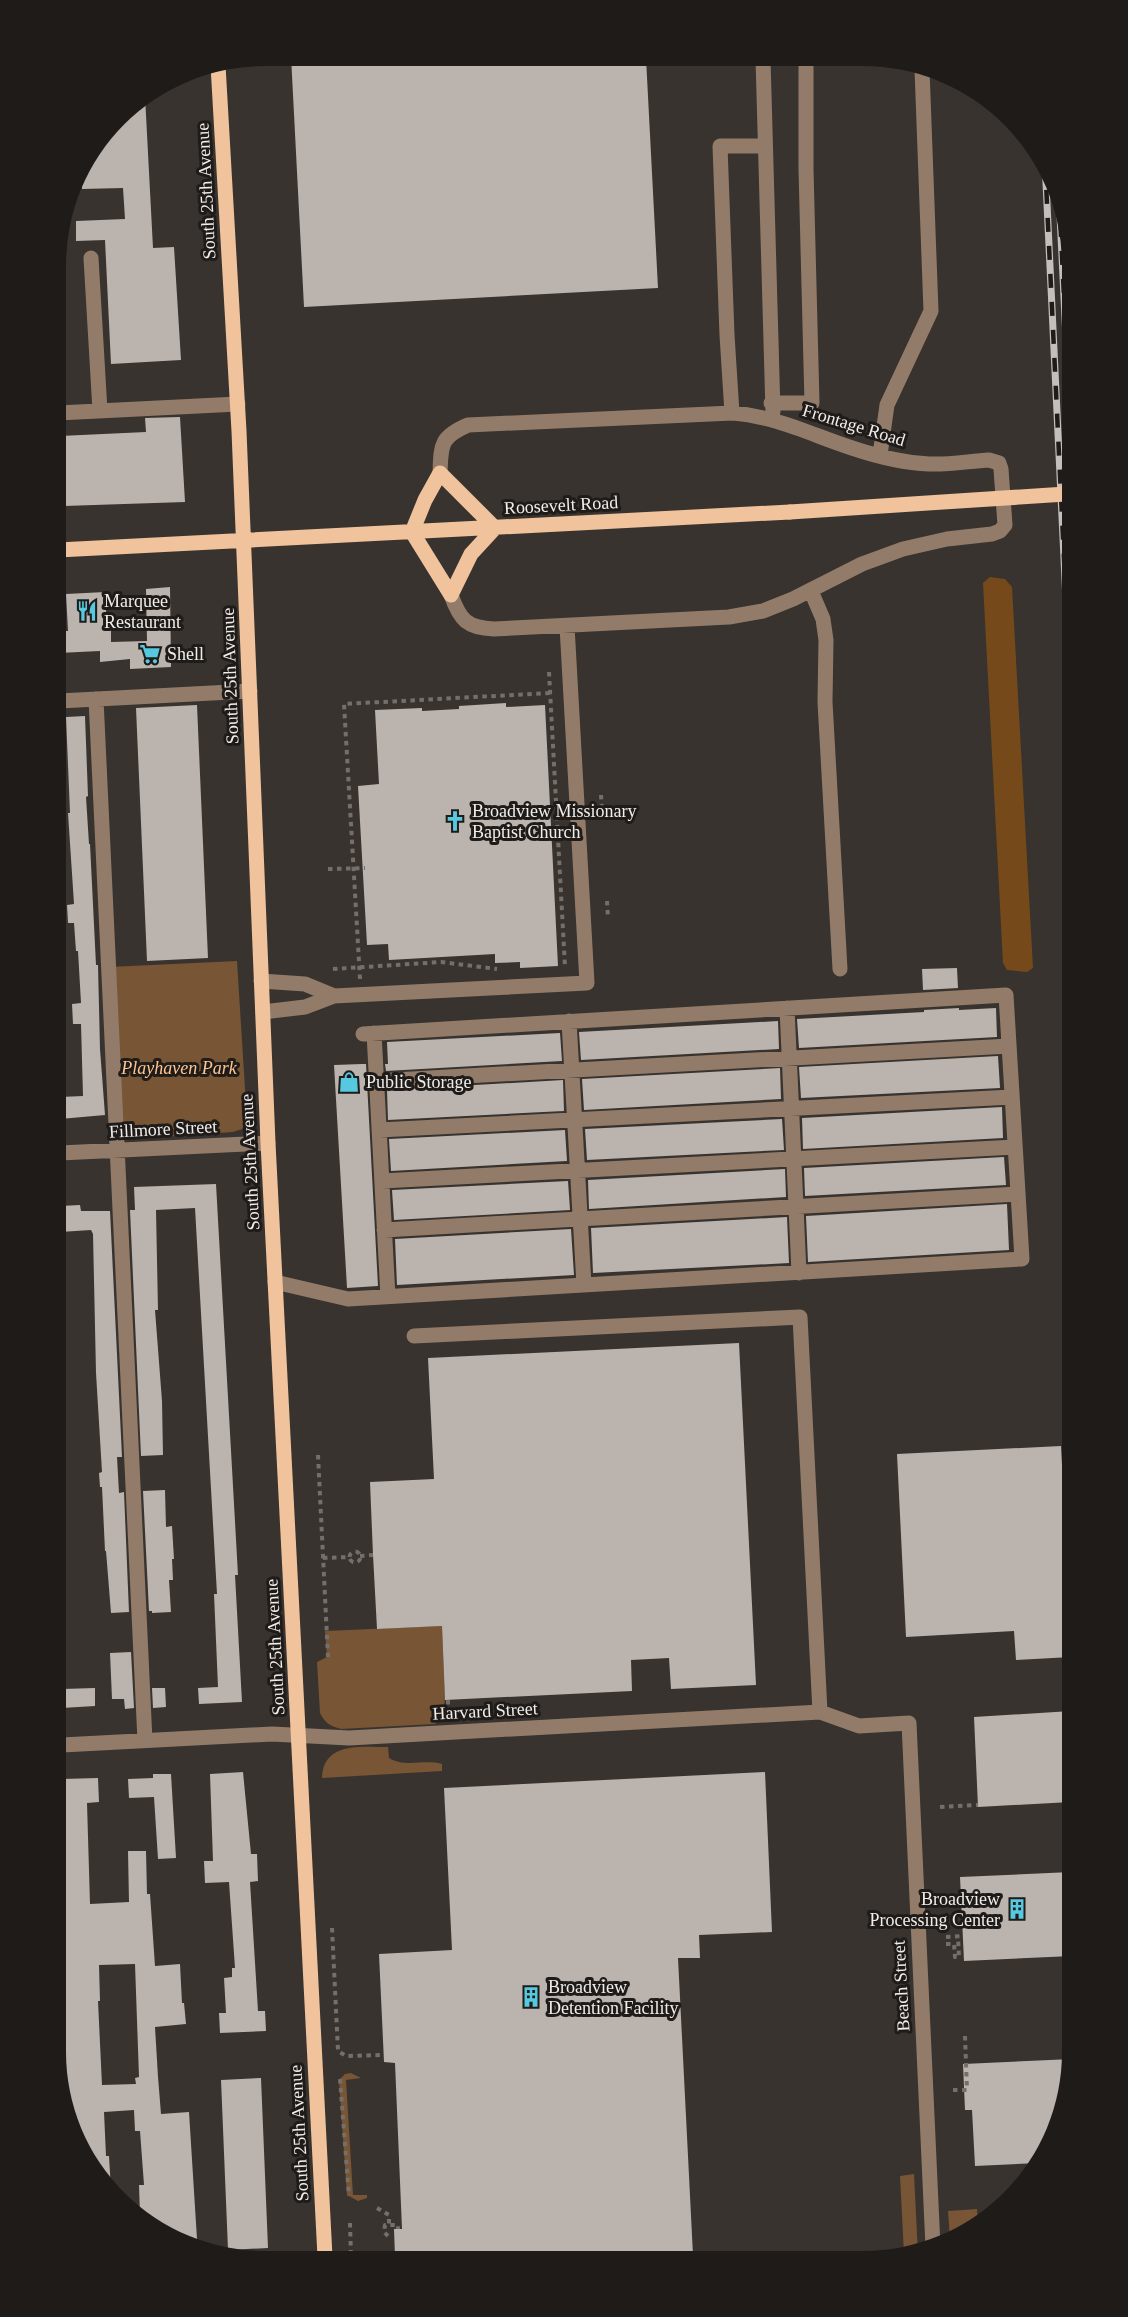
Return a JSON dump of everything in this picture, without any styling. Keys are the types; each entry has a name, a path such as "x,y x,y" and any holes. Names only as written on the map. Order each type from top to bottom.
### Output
{"main road":[{"name":"South 25th Avenue","path":"218,72 238,404 268,1143 325,2251"},
{"path":"440,473 495,528 471,554 451,595 412,532 425,500 440,473"},
{"name":"Roosevelt Road","path":"66,550 790,512 1062,494"}],"street":[{"path":"763,66 771,403 775,420"},
{"path":"771,403 812,404 806,169 806,66"},
{"path":"880,455 887,405 931,311 922,76"},
{"path":"732,414 720,146 765,146"},
{"path":"91,258 100,411"},
{"path":"66,413 238,404"},
{"name":"Frontage Road","path":"440,473 441,446 452,432 468,425 732,414 753,414 853,448 908,462 931,464 990,460 999,463 1001,469 1005,525 1000,531 946,539 903,549 862,564 811,591 763,610 729,617 567,626 479,628 464,621 451,595"},
{"path":"811,591 823,619 826,640 825,702 840,969"},
{"path":"263,1012 305,1007 334,996 587,983 567,626"},
{"path":"66,701 250,692"},
{"path":"96,699 145,1741"},
{"path":"261,981 306,984 334,996"},
{"path":"275,1282 348,1299 387,1297 584,1285 1022,1260 1006,995 368,1033 376,1082 387,1297"},
{"path":"787,1008 800,1273"},
{"path":"569,1021 584,1285"},
{"path":"376,1082 1009,1046"},
{"path":"379,1131 1012,1096"},
{"name":"Fillmore Street","path":"66,1154 268,1143"},
{"path":"381,1180 1015,1147"},
{"path":"384,1230 1018,1194"},
{"path":"414,1336 800,1317 820,1712"},
{"name":"Harvard Street","path":"66,1745 272,1734 349,1738 820,1712 859,1726 909,1723"},
{"name":"Beach Street","path":"909,1723 933,2238"}],"path":[{"path":"549,672 565,969"},
{"path":"360,994 344,704 550,693"},
{"path":"601,795 602,812"},
{"path":"327,869 365,868"},
{"path":"607,901 608,918"},
{"path":"455,956 456,964"},
{"path":"333,969 441,962 498,969"},
{"path":"318,1455 328,1657"},
{"path":"323,1558 349,1557 354,1551 360,1556 373,1555"},
{"path":"349,1557 355,1562 360,1556"},
{"path":"940,1807 978,1805"},
{"path":"332,1928 338,2051 346,2056 382,2055"},
{"path":"946,1937 961,1936 959,1957 955,1957 954,1944 946,1944"},
{"path":"953,2090 969,2090 965,2036"},
{"path":"340,2079 349,2196"},
{"path":"377,2208 389,2215 389,2225"},
{"path":"350,2223 351,2251"},
{"path":"388,2236 385,2235 383,2228 385,2225 398,2225 398,2229"}],"green space":[{"name":"Playhaven Park","path":"237,961 247,1120 242,1129 233,1132 117,1140 109,967"},
{"path":"442,1626 445,1700 441,1719 435,1724 341,1729 324,1719 320,1713 317,1662 327,1657 325,1631"},
{"path":"356,1747 388,1747 389,1758 395,1761 442,1764 442,1771 322,1778 324,1766 336,1752"},
{"path":"351,2073 361,2078 346,2080 353,2195 367,2195 367,2198 358,2201 347,2195 339,2080 345,2074"},
{"path":"914,2174 917,2243 904,2246 900,2176"},
{"path":"977,2209 977,2214 949,2231 948,2211"}],"shaded area":[{"path":"990,577 1005,579 1012,587 1033,968 1027,972 1007,970 1003,963 983,583"}],"building":[{"path":"292,66 646,66 658,288 304,307"},
{"path":"146,107 153,248 174,247 181,360 111,364 105,240 76,241 76,221 125,219 123,188 82,189 107,144 134,115"},
{"path":"180,417 185,502 66,506 66,436 146,432 145,418"},
{"path":"170,587 171,667 130,669 130,659 100,662 100,651 66,653 66,631 68,631 66,594 105,592 107,629 111,629 111,642 147,641 146,589"},
{"name":"Broadview Missionary Baptist Church","path":"506,703 506,707 545,705 558,966 520,968 520,962 495,963 495,954 389,960 388,944 367,945 358,786 379,784 375,710 422,708 422,711"},
{"path":"197,705 208,958 147,961 136,708"},
{"path":"85,716 88,796 86,797 96,965 98,965 100,1049 105,1115 66,1118 66,1097 83,1096 81,1024 73,1024 72,1004 81,1003 78,951 76,951 74,923 68,923 67,905 74,904 68,813 70,813 66,717"},
{"path":"957,968 958,988 923,990 922,969"},
{"path":"959,1008 959,1010 996,1008 997,1037 799,1048 797,1019"},
{"path":"778,1021 779,1049 581,1060 579,1032"},
{"path":"560,1033 562,1061 386,1071 387,1042"},
{"path":"998,1056 1000,1088 801,1098 799,1067"},
{"path":"366,1064 378,1286 347,1288 334,1065"},
{"path":"780,1068 781,1099 584,1110 582,1079"},
{"path":"563,1080 564,1111 388,1120 387,1090"},
{"path":"1002,1107 1003,1138 803,1149 802,1118"},
{"path":"782,1119 784,1150 587,1160 585,1129"},
{"path":"565,1130 567,1161 391,1171 389,1139"},
{"path":"1004,1157 1006,1185 805,1196 804,1168"},
{"path":"785,1169 786,1197 589,1209 588,1180"},
{"path":"568,1181 570,1210 394,1220 392,1190"},
{"path":"216,1184 238,1575 235,1575 242,1702 199,1704 198,1688 218,1687 214,1594 217,1594 195,1208 156,1210 158,1310 155,1310 162,1401 163,1455 141,1456 130,1210 135,1210 134,1187"},
{"path":"1007,1204 1009,1250 808,1262 806,1216"},
{"path":"80,1205 81,1211 110,1211 122,1457 117,1457 119,1493 124,1492 129,1612 111,1613 105,1551 102,1487 100,1487 99,1473 102,1472 96,1373 93,1234 91,1230 66,1232 66,1206"},
{"path":"787,1217 789,1263 593,1273 591,1228"},
{"path":"571,1229 574,1275 397,1285 395,1239"},
{"path":"739,1343 756,1685 671,1689 669,1658 631,1660 632,1691 445,1700 442,1626 377,1629 373,1555 370,1482 434,1479 428,1358"},
{"path":"1061,1446 1062,1657 1016,1660 1014,1631 906,1637 897,1454"},
{"path":"165,1490 166,1527 172,1526 174,1559 172,1559 173,1580 169,1580 171,1612 152,1613 149,1611 143,1491"},
{"path":"131,1652 134,1708 125,1709 124,1699 112,1699 110,1653"},
{"path":"95,1688 95,1706 66,1708 66,1689"},
{"path":"152,1688 165,1688 166,1707 153,1708"},
{"path":"1062,1712 1062,1802 978,1807 974,1717"},
{"path":"243,1772 251,1854 257,1854 258,1881 250,1882 258,2011 265,2011 266,2031 220,2033 219,2013 226,2013 224,1978 232,1977 232,1968 235,1968 229,1882 205,1883 204,1861 213,1861 210,1774"},
{"name":"Broadview Detention Facility","path":"765,1772 772,1932 699,1935 700,1958 678,1958 693,2251 395,2251 394,2229 402,2229 395,2063 384,2062 379,1954 452,1950 444,1788"},
{"path":"153,1774 171,1774 176,1858 158,1859 154,1797 129,1798 128,1779 153,1778"},
{"path":"98,1778 99,1802 87,1803 90,1904 129,1902 128,1851 146,1851 147,1894 150,1894 155,1966 180,1964 182,2003 184,2003 186,2024 155,2027 158,2077 161,2114 189,2112 197,2238 177,2230 140,2206 139,2185 144,2185 140,2131 135,2131 134,2110 104,2112 106,2156 109,2156 110,2177 81,2128 68,2078 66,2052 66,1779","holes":["135,1964 139,2077 135,2078 136,2084 102,2085 98,2001 100,2001 99,1965"]},
{"name":"Broadview Processing Center","path":"1062,1872 1062,1956 964,1961 960,1877"},
{"path":"1062,2059 1058,2091 1047,2128 1027,2164 975,2166 972,2110 965,2110 963,2064"},
{"path":"261,2078 268,2248 228,2247 221,2080"}],"railway":[{"path":"1046,188 1062,517"}],"place":[{"name":"Marquee Restaurant","path":"87,611"},
{"name":"Shell","path":"150,654"},
{"name":"Broadview Missionary Baptist Church","path":"455,821"},
{"name":"Public Storage","path":"349,1082"},
{"name":"Broadview Processing Center","path":"1017,1909"},
{"name":"Broadview Detention Facility","path":"531,1997"}]}
